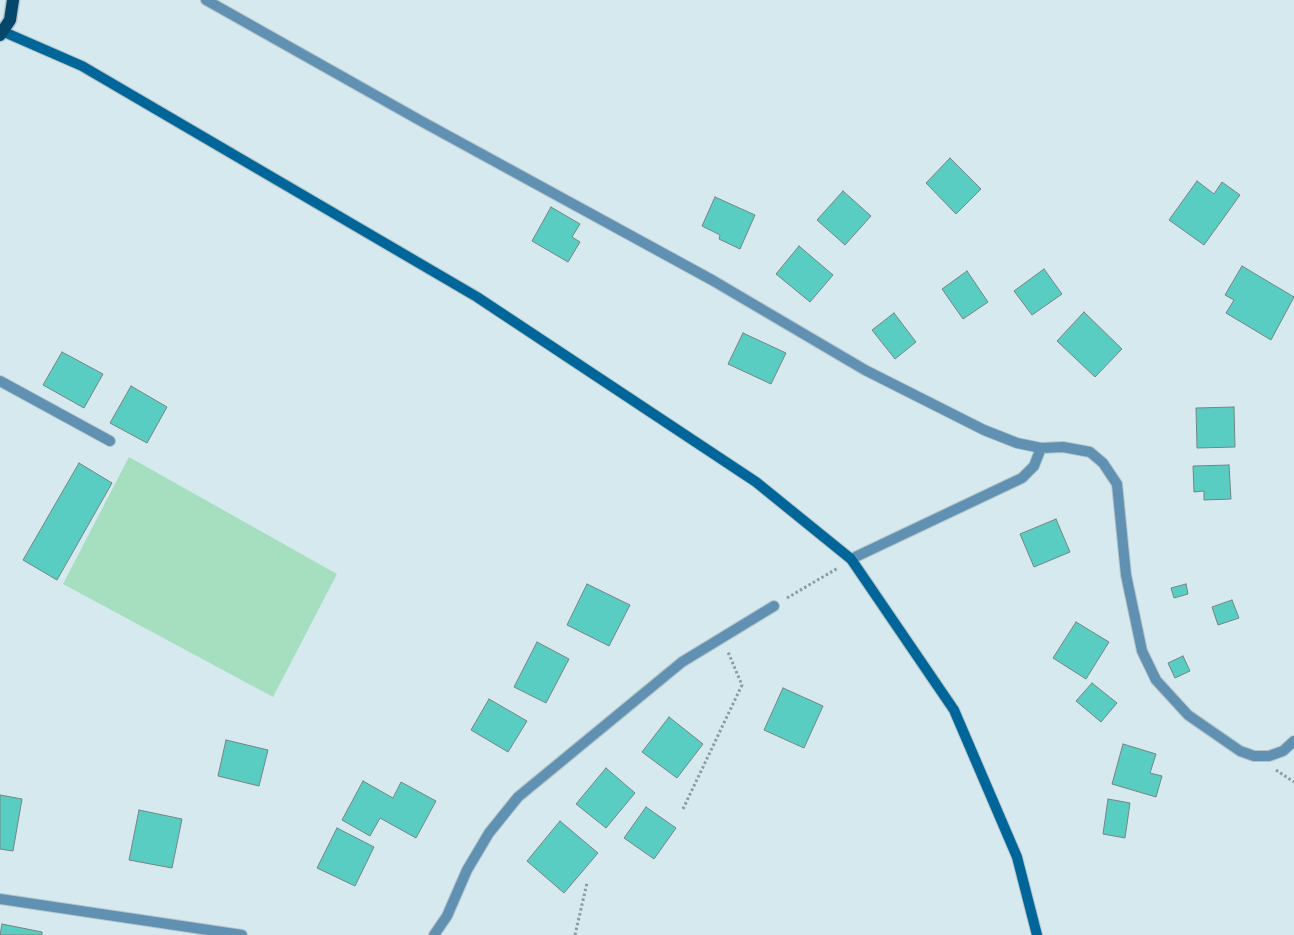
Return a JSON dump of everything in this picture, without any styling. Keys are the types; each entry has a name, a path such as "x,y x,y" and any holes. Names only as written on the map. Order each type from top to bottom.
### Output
{"main road":[{"path":"12,0 10,20 2,33 82,66 477,297 756,482 851,559 954,710 1018,857 1037,935"}],"street":[{"path":"206,0 421,121 712,280 865,370 984,430 1017,443 1041,448 1062,447 1090,452 1104,463 1117,484 1126,575 1142,651 1156,680 1188,715 1240,751 1254,756 1269,756 1283,751 1294,741"},
{"path":"0,381 110,441"},
{"path":"851,559 1022,478 1034,466 1041,448"},
{"path":"437,934 472,863 490,834 518,797 682,662 774,606"},
{"path":"0,898 242,935"}],"path":[{"path":"774,606 851,559"},
{"path":"683,809 742,685 722,638"},
{"path":"575,935 587,883"}],"green space":[{"path":"129,457 337,574 273,697 63,584"}],"building":[{"path":"950,158 981,189 956,214 926,183"},
{"path":"1197,181 1214,194 1222,182 1240,195 1204,245 1169,220"},
{"path":"843,191 871,216 845,245 817,220"},
{"path":"715,197 755,215 740,249 719,239 720,235 702,226"},
{"path":"551,207 580,224 572,237 580,242 568,262 532,241"},
{"path":"799,246 833,275 810,302 776,274"},
{"path":"1242,266 1294,297 1271,340 1226,313 1234,300 1225,295"},
{"path":"1044,269 1062,294 1032,315 1014,291"},
{"path":"967,271 988,302 963,319 942,289"},
{"path":"1084,312 1122,349 1095,377 1057,341"},
{"path":"894,313 916,342 895,359 872,330"},
{"path":"743,333 786,353 771,384 728,364"},
{"path":"62,352 103,374 84,408 43,385"},
{"path":"131,386 167,407 147,443 110,423"},
{"path":"1234,407 1235,447 1197,448 1196,408"},
{"path":"79,463 112,483 57,580 23,560"},
{"path":"1229,465 1231,499 1204,500 1204,491 1194,492 1193,466"},
{"path":"1056,519 1070,552 1034,567 1020,534"},
{"path":"587,584 630,605 609,646 567,625"},
{"path":"1186,584 1188,594 1174,598 1171,588"},
{"path":"1232,600 1239,618 1218,625 1212,607"},
{"path":"1076,622 1109,642 1086,679 1053,658"},
{"path":"537,642 569,659 546,703 514,687"},
{"path":"1183,656 1190,671 1175,678 1168,663"},
{"path":"1092,683 1117,703 1101,722 1076,701"},
{"path":"783,688 823,706 804,748 764,730"},
{"path":"489,699 527,721 508,752 471,730"},
{"path":"669,717 703,744 677,778 642,752"},
{"path":"226,740 268,750 259,786 218,776"},
{"path":"1123,744 1156,754 1150,773 1162,776 1156,797 1112,784"},
{"path":"606,768 635,793 606,828 576,804"},
{"path":"363,781 393,798 401,782 436,801 416,838 380,818 370,836 342,820"},
{"path":"0,795 22,799 13,851 0,849"},
{"path":"1108,799 1130,803 1125,838 1103,834"},
{"path":"646,807 676,828 654,859 624,838"},
{"path":"139,810 182,819 172,868 129,860"},
{"path":"560,821 598,853 564,893 527,861"},
{"path":"337,828 374,847 355,886 317,868"},
{"path":"2,924 42,932 42,935 0,935"}]}
